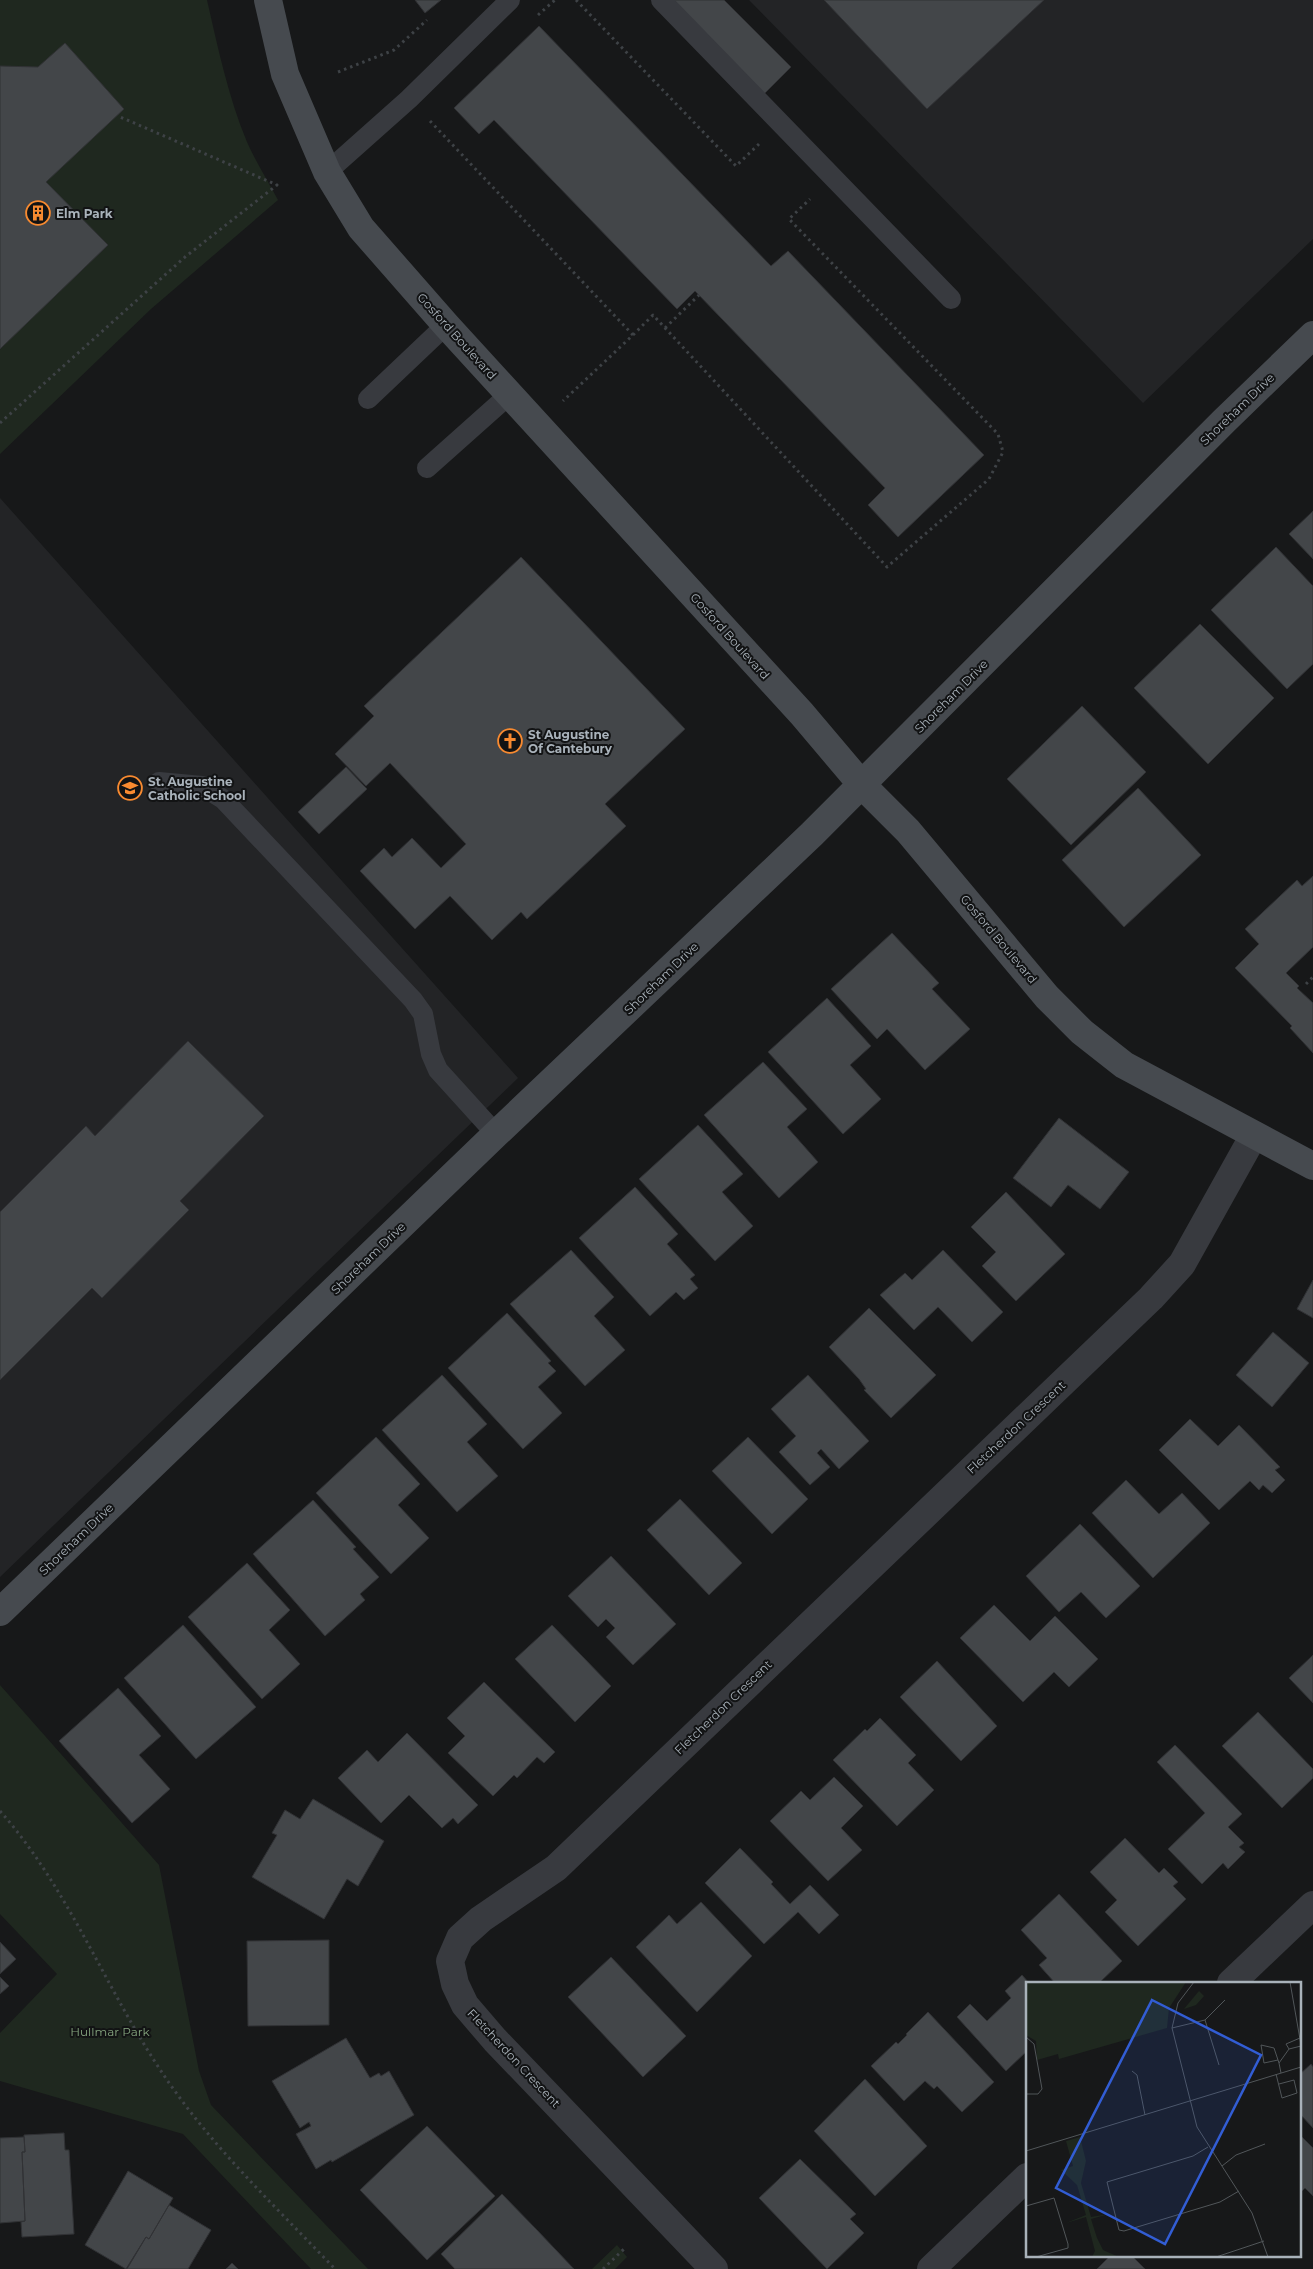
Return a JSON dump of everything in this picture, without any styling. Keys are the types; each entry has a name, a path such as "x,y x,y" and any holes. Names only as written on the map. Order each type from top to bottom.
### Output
{"street":[{"name":"Gosford Boulevard","path":"268,0 285,74 327,172 361,228 446,325 802,714 862,785 908,831 1047,997 1082,1032 1124,1065 1313,1166"},
{"name":"Shoreham Drive","path":"0,1612 496,1134 862,785 1224,421 1313,335"},
{"name":"Fletcherdon Crescent","path":"714,2269 495,2040 465,2004 455,1984 450,1962 460,1938 481,1919 556,1868 1151,1298 1182,1264 1254,1135"},
{"path":"1232,1982 1313,1905"},
{"path":"931,2269 1026,2178"}],"lane":[{"path":"327,172 409,99 510,0"},
{"path":"661,0 951,299"},
{"path":"368,399 446,325"},
{"path":"428,468 510,394"},
{"path":"160,782 202,786 223,799 413,1000 423,1014 431,1054 438,1070 496,1134"}],"path":[{"path":"576,0 736,166 780,124"},
{"path":"338,72 394,50 427,20"},
{"path":"409,99 633,335"},
{"path":"0,424 185,257 276,186 118,116"},
{"path":"538,425 653,315 887,567 988,478 1003,452 998,434 789,219 832,178"},
{"path":"665,328 699,295"},
{"path":"1306,984 1313,977"},
{"path":"0,1811 25,1839 46,1870 132,2022 162,2072 186,2106 209,2135 335,2269"},
{"path":"603,2269 625,2248"}],"shaded area":[{"path":"749,0 1313,0 1313,239 1143,403"},
{"name":"St. Augustine Catholic School","path":"0,498 518,1078 0,1577"}],"green space":[{"path":"0,0 207,0 224,72 240,125 278,200 151,309 0,454"},
{"name":"Hullmar Park","path":"0,1685 159,1865 199,2071 211,2105 368,2269 311,2269 183,2134 0,2081 0,2033 57,1974 0,1914"},
{"path":"617,2245 627,2257 615,2269 592,2269"}],"building":[{"path":"415,0 441,0 425,13"},
{"path":"670,0 724,0 791,67 764,94"},
{"path":"824,0 1044,0 927,109"},
{"path":"539,26 771,266 788,251 984,455 898,537 868,505 885,488 695,291 677,309 494,120 479,134 454,108"},
{"name":"Elm Park","path":"65,43 124,109 46,182 108,245 0,349 0,66 38,67"},
{"path":"1313,511 1313,559 1289,534"},
{"path":"1276,547 1313,586 1313,664 1287,689 1211,610"},
{"name":"St Augustine Of Cantebury","path":"521,557 685,729 605,804 626,826 527,919 521,912 492,940 450,896 415,929 360,871 384,848 392,857 412,838 441,868 466,844 390,763 366,786 335,754 374,716 364,706"},
{"path":"1200,624 1274,698 1208,764 1134,688"},
{"path":"1082,706 1146,772 1071,845 1007,779"},
{"path":"346,767 367,789 319,834 298,812"},
{"path":"1138,788 1201,855 1124,927 1062,860"},
{"path":"1313,876 1313,947 1286,973 1299,986 1297,988 1313,1003 1313,1053 1290,1028 1292,1026 1235,968 1259,944 1245,929 1297,880 1302,886"},
{"path":"892,933 939,983 932,989 970,1029 925,1070 887,1029 877,1039 831,989"},
{"path":"827,998 871,1046 850,1065 881,1099 843,1134 768,1052"},
{"path":"188,1041 264,1116 180,1201 189,1210 102,1298 92,1288 0,1380 0,1212 86,1126 95,1136"},
{"path":"763,1062 807,1109 787,1127 818,1162 779,1198 704,1115"},
{"path":"1059,1118 1129,1172 1100,1209 1068,1185 1051,1207 1013,1178"},
{"path":"698,1125 743,1174 722,1192 753,1226 715,1261 639,1179"},
{"path":"635,1187 678,1234 667,1244 695,1275 690,1279 698,1288 684,1300 676,1292 650,1316 579,1238"},
{"path":"1006,1192 1065,1254 1016,1301 982,1266 996,1252 971,1227"},
{"path":"571,1250 614,1297 594,1316 625,1350 585,1386 510,1304"},
{"path":"943,1250 1003,1312 972,1342 938,1307 914,1330 880,1295 905,1273 912,1280"},
{"path":"1313,1280 1313,1318 1297,1309"},
{"path":"869,1308 936,1375 891,1418 864,1390 866,1389 859,1379 829,1347"},
{"path":"507,1313 551,1361 548,1363 556,1371 538,1387 562,1413 523,1449 448,1368"},
{"path":"1273,1332 1309,1363 1272,1407 1236,1375"},
{"path":"442,1375 487,1424 467,1442 498,1476 457,1512 382,1430"},
{"path":"808,1375 869,1441 839,1469 821,1449 817,1453 830,1467 810,1485 779,1452 796,1436 771,1409"},
{"path":"1190,1419 1218,1446 1239,1425 1280,1467 1275,1470 1285,1480 1272,1493 1263,1485 1259,1490 1250,1481 1219,1510 1159,1450"},
{"path":"376,1437 420,1484 398,1505 429,1538 391,1574 316,1493"},
{"path":"748,1437 808,1499 772,1534 712,1471"},
{"path":"1126,1480 1159,1514 1182,1493 1210,1523 1153,1578 1092,1513"},
{"path":"680,1499 742,1563 709,1595 647,1530"},
{"path":"313,1500 356,1547 353,1549 379,1577 360,1594 365,1600 325,1636 253,1554"},
{"path":"1080,1524 1140,1586 1106,1618 1081,1592 1059,1612 1026,1576"},
{"path":"611,1556 676,1624 633,1665 606,1637 615,1628 606,1619 598,1627 568,1596"},
{"path":"247,1563 290,1610 269,1630 300,1664 262,1699 188,1617"},
{"path":"994,1605 1030,1641 1055,1616 1098,1659 1069,1687 1054,1672 1023,1702 960,1638"},
{"path":"183,1625 256,1707 196,1759 124,1678"},
{"path":"552,1625 611,1686 575,1722 515,1659"},
{"path":"1313,1655 1313,1703 1289,1678"},
{"path":"937,1661 997,1726 961,1761 900,1697"},
{"path":"484,1682 555,1752 544,1763 537,1757 517,1778 514,1775 493,1796 448,1753 465,1736 447,1718"},
{"path":"118,1688 161,1736 139,1755 170,1789 132,1823 59,1741"},
{"path":"1258,1712 1313,1769 1313,1778 1282,1808 1222,1746"},
{"path":"880,1718 916,1755 908,1763 934,1790 897,1826 833,1760 865,1729 867,1731"},
{"path":"407,1733 478,1805 458,1824 453,1818 442,1828 409,1795 381,1823 338,1778 367,1750 378,1762"},
{"path":"1175,1745 1242,1814 1228,1827 1244,1843 1239,1847 1245,1852 1228,1869 1223,1863 1202,1884 1168,1849 1205,1813 1157,1762"},
{"path":"834,1777 863,1806 841,1828 862,1850 828,1881 770,1821 801,1791 810,1800"},
{"path":"313,1799 384,1841 358,1886 347,1879 324,1919 252,1877 277,1835 272,1833 285,1810 300,1819"},
{"path":"1125,1838 1159,1873 1164,1868 1178,1882 1173,1886 1186,1899 1138,1946 1105,1912 1117,1900 1090,1872"},
{"path":"740,1848 773,1882 771,1884 790,1904 810,1885 839,1915 819,1934 798,1912 764,1944 705,1883"},
{"path":"1059,1894 1122,1961 1100,1982 1054,1982 1039,1965 1047,1958 1021,1930"},
{"path":"701,1902 752,1956 697,2012 636,1947 669,1915 677,1924"},
{"path":"329,1940 329,2025 248,2026 247,1941"},
{"path":"0,1942 16,1959 0,1974"},
{"path":"611,1957 686,2036 643,2077 568,1997"},
{"path":"1022,1975 1028,1982 1026,1982 1026,2052 1006,2071 957,2017 970,2004 987,2021 1011,1998 1005,1991"},
{"path":"0,1977 9,1986 0,1994"},
{"path":"928,2012 994,2082 962,2112 937,2086 934,2089 925,2081 904,2101 871,2066 896,2042 898,2044"},
{"path":"346,2038 370,2078 379,2073 381,2076 389,2071 414,2115 332,2162 331,2160 316,2169 296,2134 311,2126 309,2122 300,2128 272,2081"},
{"path":"1311,2064 1313,2067 1313,2128 1300,2114 1300,2074"},
{"path":"865,2079 927,2146 875,2196 814,2131"},
{"path":"427,2126 495,2196 427,2260 360,2190"},
{"path":"64,2133 65,2150 69,2150 74,2234 22,2237 21,2222 25,2221 22,2152 25,2152 24,2135"},
{"path":"1300,2135 1313,2148 1313,2196 1305,2188 1300,2193"},
{"path":"24,2137 25,2152 22,2152 25,2221 0,2223 0,2138"},
{"path":"800,2159 856,2214 850,2219 864,2233 827,2269 759,2198"},
{"path":"128,2171 173,2198 149,2239 146,2237 126,2269 85,2245"},
{"path":"502,2194 574,2269 455,2269 441,2254"},
{"path":"169,2205 211,2230 188,2269 127,2269 146,2237 149,2239"},
{"path":"1110,2256 1132,2256 1145,2269 1097,2269"},
{"path":"232,2263 238,2269 226,2269"}],"place":[{"name":"Elm Park","path":"38,213"},
{"name":"St Augustine Of Cantebury","path":"510,741"},
{"name":"St. Augustine Catholic School","path":"130,788"}]}
